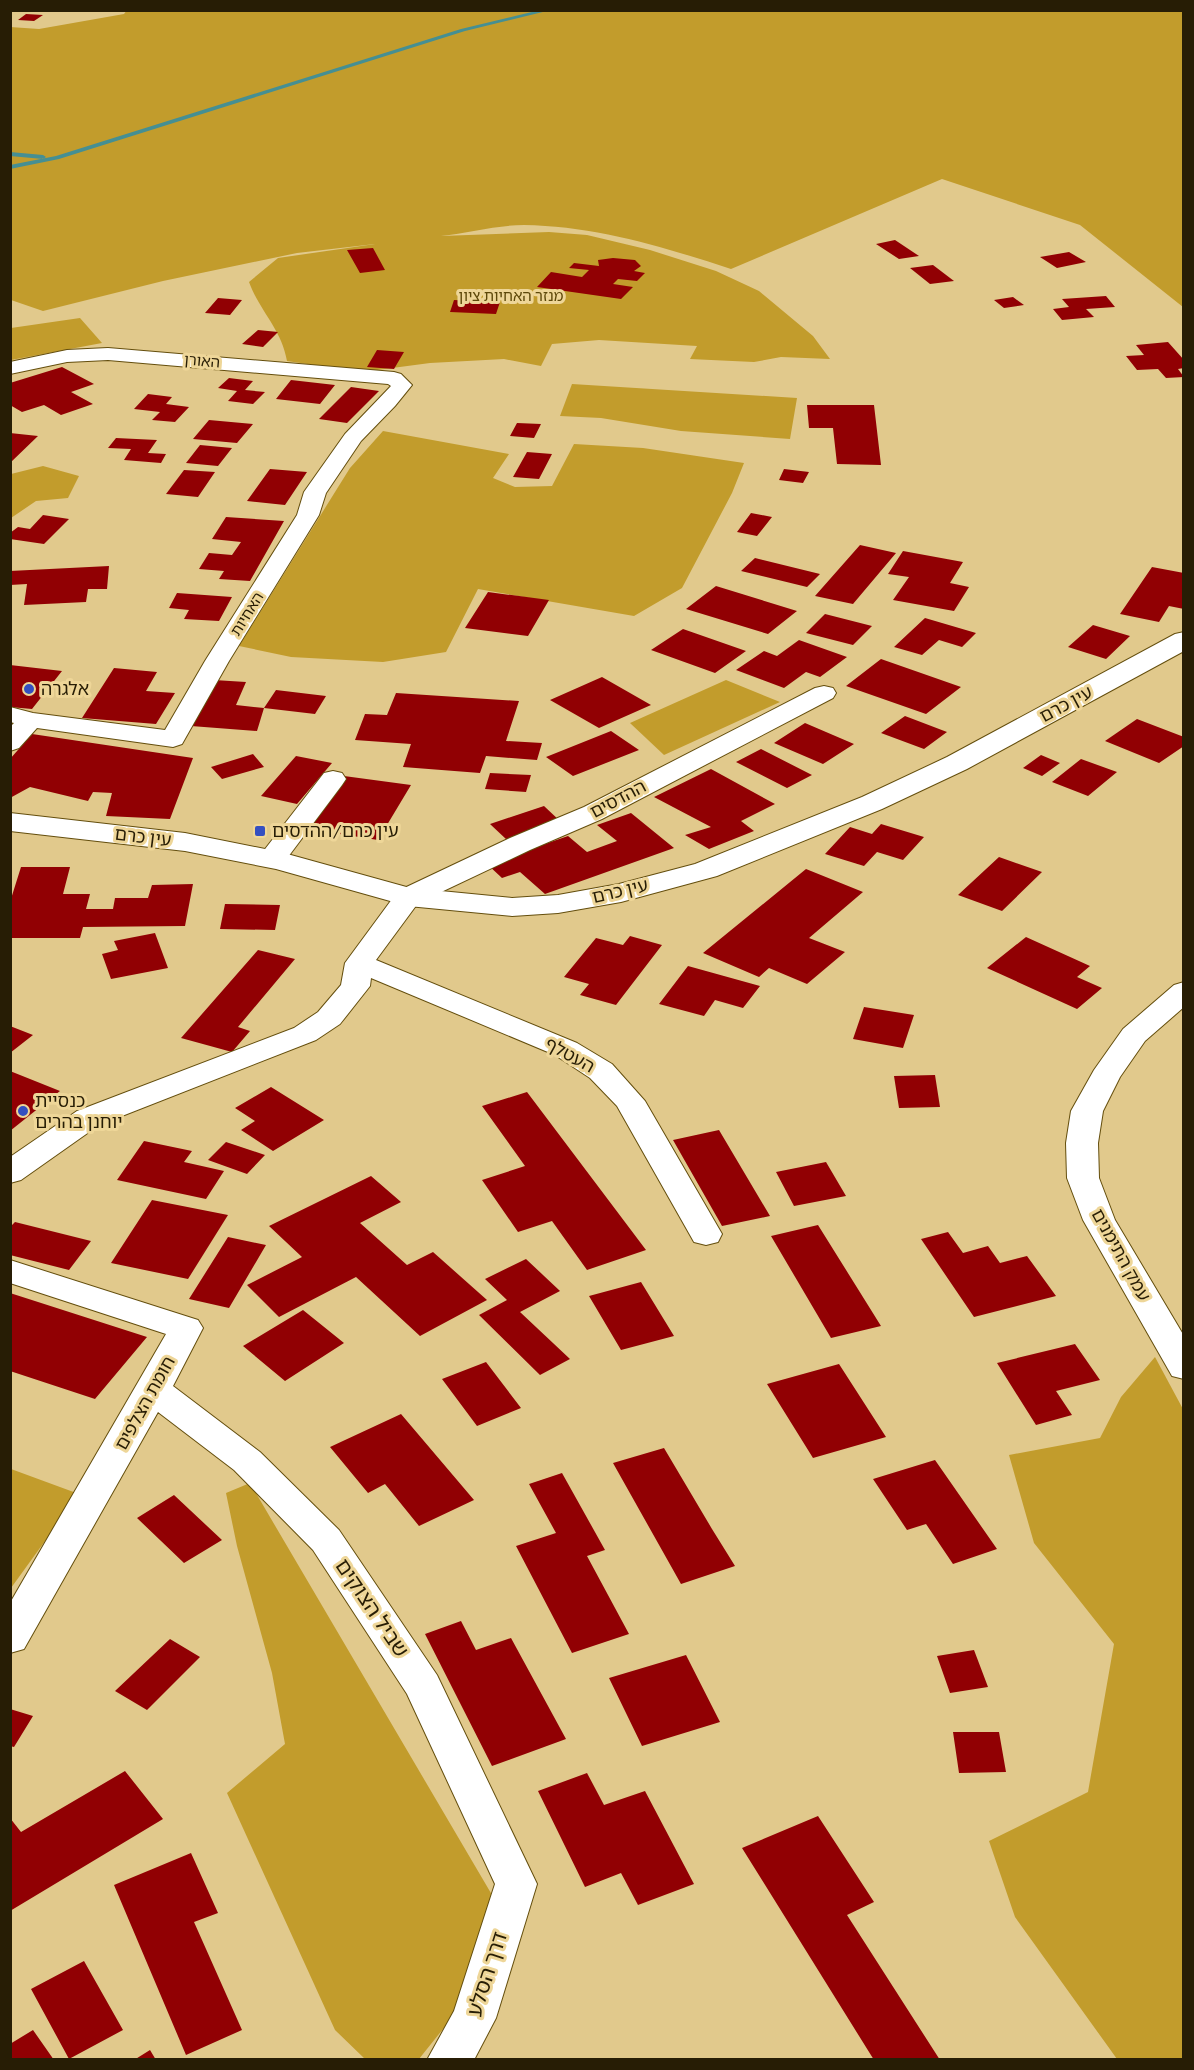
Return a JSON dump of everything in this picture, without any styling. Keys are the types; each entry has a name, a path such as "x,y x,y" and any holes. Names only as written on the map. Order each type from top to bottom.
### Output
{"main road":[{"name":"עין כרם","path":"10,822 185,842 272,859 408,897 512,907 558,904 621,893 706,870 879,800 957,763 1184,640"}],"street":[{"name":"האורן","path":"10,368 67,356 108,354 394,378"},
{"name":"האחיות","path":"10,743 21,717 173,739 217,661 308,515 315,492 335,466 352,438 402,385 394,378"},
{"name":"ההדסים","path":"408,897 520,844 593,813 824,693"},
{"path":"272,859 333,779"},
{"path":"10,1173 88,1118 305,1034 329,1018 355,986 359,963 408,897"},
{"name":"העטלף","path":"359,963 566,1049 601,1071 630,1101 706,1234"},
{"name":"עמק התימנים","path":"1178,1351 1099,1220 1083,1178 1082,1143 1087,1111 1105,1077 1134,1035 1184,991"},
{"name":"חומת הצלפים","path":"10,1270 186,1328 153,1390 10,1638"},
{"name":"שביל הצוקים","path":"153,1390 247,1461 326,1540 423,1686 516,1884"},
{"name":"דרך הסלע","path":"449,2060 474,2018 516,1884"}],"green space":[{"name":"מנזר האחיות ציון","path":"127,10 1183,11 1183,307 1080,225 942,179 731,269 629,239 551,226 514,225 441,236 549,232 587,235 650,250 716,271 759,291 813,336 830,359 781,357 754,362 690,359 697,346 599,340 552,344 541,366 504,359 430,363 362,372 287,361 280,339 249,282 278,258 375,244 297,253 163,281 43,311 11,300 10,27 39,29 124,14"},
{"path":"80,318 102,343 11,360 11,328"},
{"path":"572,384 797,398 790,439 681,431 601,418 560,416"},
{"path":"383,431 509,454 493,478 515,487 552,486 574,444 643,448 744,463 732,493 682,588 634,616 478,589 446,652 383,662 291,657 239,646 350,468"},
{"path":"43,466 79,476 68,498 36,501 11,518 11,474"},
{"path":"726,680 780,702 664,755 630,723"},
{"path":"1155,1357 1184,1411 1183,2059 1117,2059 1015,1917 989,1841 1088,1792 1114,1644 1034,1543 1009,1455 1100,1438 1121,1397"},
{"path":"11,1469 79,1494 11,1588"},
{"path":"250,1483 495,1900 467,1999 419,2059 365,2059 335,2030 227,1793 285,1744 272,1673 237,1546 226,1493"}],"building":[{"path":"26,14 43,15 34,21 18,20"},
{"path":"895,240 919,256 899,259 876,244"},
{"path":"373,248 385,270 360,273 347,250"},
{"path":"1069,252 1086,262 1057,268 1040,257"},
{"path":"613,258 635,260 641,266 634,271 645,273 637,281 618,279 613,284 633,287 621,299 537,287 551,272 582,277 589,270 569,268 574,263 599,266 598,260"},
{"path":"933,265 954,281 930,284 910,268"},
{"path":"1106,296 1115,307 1086,309 1094,317 1062,320 1053,309 1069,307 1062,299"},
{"path":"1013,297 1024,305 1004,308 994,300"},
{"path":"218,298 242,300 230,315 205,313"},
{"path":"454,300 500,302 496,314 450,312"},
{"path":"258,330 278,332 263,347 242,344"},
{"path":"1168,342 1184,360 1184,368 1178,369 1184,377 1166,378 1158,369 1137,370 1126,356 1144,355 1136,345"},
{"path":"377,350 404,352 394,369 367,367"},
{"path":"62,367 94,384 71,392 93,404 61,415 44,405 22,412 10,405 10,383"},
{"path":"229,378 253,381 245,390 265,392 253,404 228,401 237,391 218,388"},
{"path":"291,380 335,385 320,404 276,399"},
{"path":"351,387 379,391 347,423 319,419"},
{"path":"148,394 172,397 166,404 189,407 175,422 152,420 160,412 134,409"},
{"path":"807,405 874,405 881,465 837,464 833,428 809,428"},
{"path":"209,420 253,424 237,443 193,439"},
{"path":"517,423 541,424 534,438 510,436"},
{"path":"10,433 38,436 10,463"},
{"path":"116,438 157,440 148,453 166,454 161,463 124,460 131,449 108,448"},
{"path":"200,445 232,448 218,466 186,463"},
{"path":"527,452 552,454 539,479 513,477"},
{"path":"270,469 307,472 285,505 247,501"},
{"path":"784,469 809,472 803,483 779,480"},
{"path":"184,470 215,472 198,497 166,494"},
{"path":"751,513 772,517 757,536 737,532"},
{"path":"43,515 69,519 44,544 10,539 10,533 18,527 30,529"},
{"path":"226,517 284,521 250,581 219,579 224,571 199,569 209,553 232,555 241,542 212,539"},
{"path":"860,545 896,553 853,604 815,596"},
{"path":"903,551 963,562 950,583 969,587 954,611 893,600 909,577 888,574"},
{"path":"755,558 820,574 807,587 741,571"},
{"path":"109,566 107,589 88,589 86,602 24,605 27,584 10,585 10,571"},
{"path":"1152,567 1184,573 1184,609 1169,606 1159,622 1120,614"},
{"path":"716,586 797,611 768,634 686,609"},
{"path":"488,592 549,600 528,636 465,628"},
{"path":"177,593 232,597 219,621 184,619 189,610 169,608"},
{"path":"825,614 872,626 853,645 806,633"},
{"path":"925,618 976,633 962,647 939,640 922,655 894,647"},
{"path":"1093,625 1130,636 1106,659 1068,647"},
{"path":"683,629 746,651 715,673 651,650"},
{"path":"799,640 847,657 820,677 806,672 784,688 736,670 764,651 777,656"},
{"path":"881,659 961,687 926,714 846,686"},
{"name":"אלגרה","path":"10,665 62,671 32,709 10,707"},
{"path":"114,668 157,672 146,691 175,693 156,724 82,718"},
{"path":"602,677 651,705 599,728 550,700"},
{"path":"214,680 246,682 236,705 264,708 257,731 191,726"},
{"path":"276,690 326,696 315,714 264,708"},
{"path":"396,693 519,701 506,741 542,743 537,760 486,756 480,773 403,767 411,744 355,740 365,714 387,715"},
{"path":"905,716 947,732 924,749 881,733"},
{"path":"1137,719 1184,737 1184,746 1159,763 1105,741"},
{"path":"805,723 854,744 823,764 774,743"},
{"path":"611,731 639,750 573,776 546,757"},
{"path":"32,734 193,758 170,819 106,816 112,793 93,792 88,801 30,787 10,798 10,759"},
{"path":"761,749 812,775 787,788 736,762"},
{"path":"253,754 264,767 222,779 211,767"},
{"path":"1041,755 1060,763 1042,776 1023,768"},
{"path":"296,756 332,763 297,804 261,796"},
{"path":"1081,759 1117,772 1088,796 1052,782"},
{"path":"711,769 775,804 741,821 754,831 709,849 685,835 711,827 654,797"},
{"path":"490,773 531,775 526,792 485,789"},
{"path":"344,776 411,785 378,840 308,829"},
{"path":"544,806 561,822 507,840 490,824"},
{"path":"631,813 674,848 545,894 520,872 502,878 487,864 568,836 587,852 617,841 597,825"},
{"path":"881,824 924,837 903,860 877,852 864,866 825,854 850,827 872,834"},
{"path":"999,857 1042,872 1002,911 958,895"},
{"path":"21,867 70,867 63,894 90,894 86,909 113,909 115,898 148,898 152,885 193,884 185,926 83,927 80,938 10,938 10,902"},
{"path":"806,869 863,892 809,938 845,952 807,984 769,968 759,977 703,953"},
{"path":"225,904 280,905 275,930 220,929"},
{"path":"155,933 168,968 111,979 102,954 118,950 114,941"},
{"path":"630,936 662,945 616,1005 580,995 589,984 564,977 596,938 623,945"},
{"path":"1026,937 1090,966 1077,977 1102,988 1077,1009 987,968"},
{"path":"258,950 295,959 238,1027 250,1031 232,1052 181,1038"},
{"path":"688,966 760,986 743,1008 715,1000 704,1016 659,1004"},
{"path":"864,1007 914,1015 903,1048 853,1039"},
{"name":"כנסיית יוחנן בהרים","path":"10,1026 33,1035 10,1053"},
{"name":"כנסיית יוחנן בהרים","path":"10,1071 60,1091 10,1131"},
{"path":"935,1075 940,1107 899,1108 894,1076"},
{"path":"271,1087 324,1120 273,1151 241,1130 255,1121 235,1108"},
{"path":"527,1092 646,1250 587,1270 552,1221 518,1232 482,1180 525,1166 482,1106"},
{"path":"719,1130 770,1216 722,1226 673,1140"},
{"path":"144,1141 192,1151 184,1162 224,1171 206,1199 117,1180"},
{"path":"226,1142 265,1155 247,1174 208,1160"},
{"path":"826,1162 846,1196 794,1206 776,1172"},
{"path":"371,1176 401,1202 360,1223 407,1265 433,1252 487,1300 420,1336 356,1277 279,1317 247,1285 302,1257 269,1226"},
{"path":"152,1200 228,1215 188,1279 111,1263"},
{"path":"15,1222 91,1241 69,1270 10,1255 10,1227"},
{"path":"818,1225 881,1326 831,1338 771,1236"},
{"path":"948,1232 963,1253 988,1246 1000,1263 1027,1256 1056,1296 974,1317 921,1239"},
{"path":"228,1237 266,1245 229,1308 189,1299"},
{"path":"526,1259 560,1291 520,1312 570,1359 540,1375 479,1315 507,1300 485,1279"},
{"path":"641,1282 674,1336 621,1350 589,1296"},
{"path":"10,1293 147,1337 95,1399 10,1371"},
{"path":"303,1310 344,1343 285,1381 243,1346"},
{"path":"1075,1344 1100,1380 1056,1391 1072,1415 1036,1425 997,1363"},
{"path":"486,1362 521,1408 477,1426 442,1379"},
{"path":"839,1364 886,1437 813,1458 767,1384"},
{"path":"401,1414 474,1500 419,1526 385,1484 368,1493 330,1447"},
{"path":"664,1448 735,1566 681,1584 613,1463"},
{"path":"935,1460 997,1549 953,1564 926,1524 907,1530 873,1479"},
{"path":"562,1473 605,1550 587,1556 629,1634 572,1653 516,1546 556,1533 529,1484"},
{"path":"174,1495 222,1540 184,1563 137,1518"},
{"path":"461,1621 476,1650 511,1638 566,1739 492,1766 425,1634"},
{"path":"170,1639 200,1657 147,1710 115,1691"},
{"path":"974,1650 988,1687 950,1693 937,1656"},
{"path":"686,1655 720,1722 642,1746 609,1678"},
{"path":"10,1709 33,1716 14,1747 10,1746"},
{"path":"953,1732 999,1732 1006,1772 959,1773"},
{"path":"125,1771 163,1819 10,1911 10,1818 21,1832"},
{"path":"587,1773 604,1805 645,1791 694,1884 638,1905 621,1873 585,1887 538,1791"},
{"path":"818,1816 874,1902 847,1915 940,2060 874,2060 742,1848"},
{"path":"191,1853 218,1913 194,1922 242,2030 186,2055 114,1885"},
{"path":"84,1961 123,2030 69,2059 31,1989"},
{"path":"33,2030 54,2060 10,2060 10,2044"},
{"path":"150,2050 156,2060 134,2060"}],"waterway":[{"path":"10,167 57,158 463,30 549,10"},
{"path":"10,154 43,157"}],"place":[{"name":"אלגרה","path":"29,689"},
{"name":"עין כרם/ההדסים","path":"260,831"},
{"name":"כנסיית יוחנן בהרים","path":"23,1111"}]}
